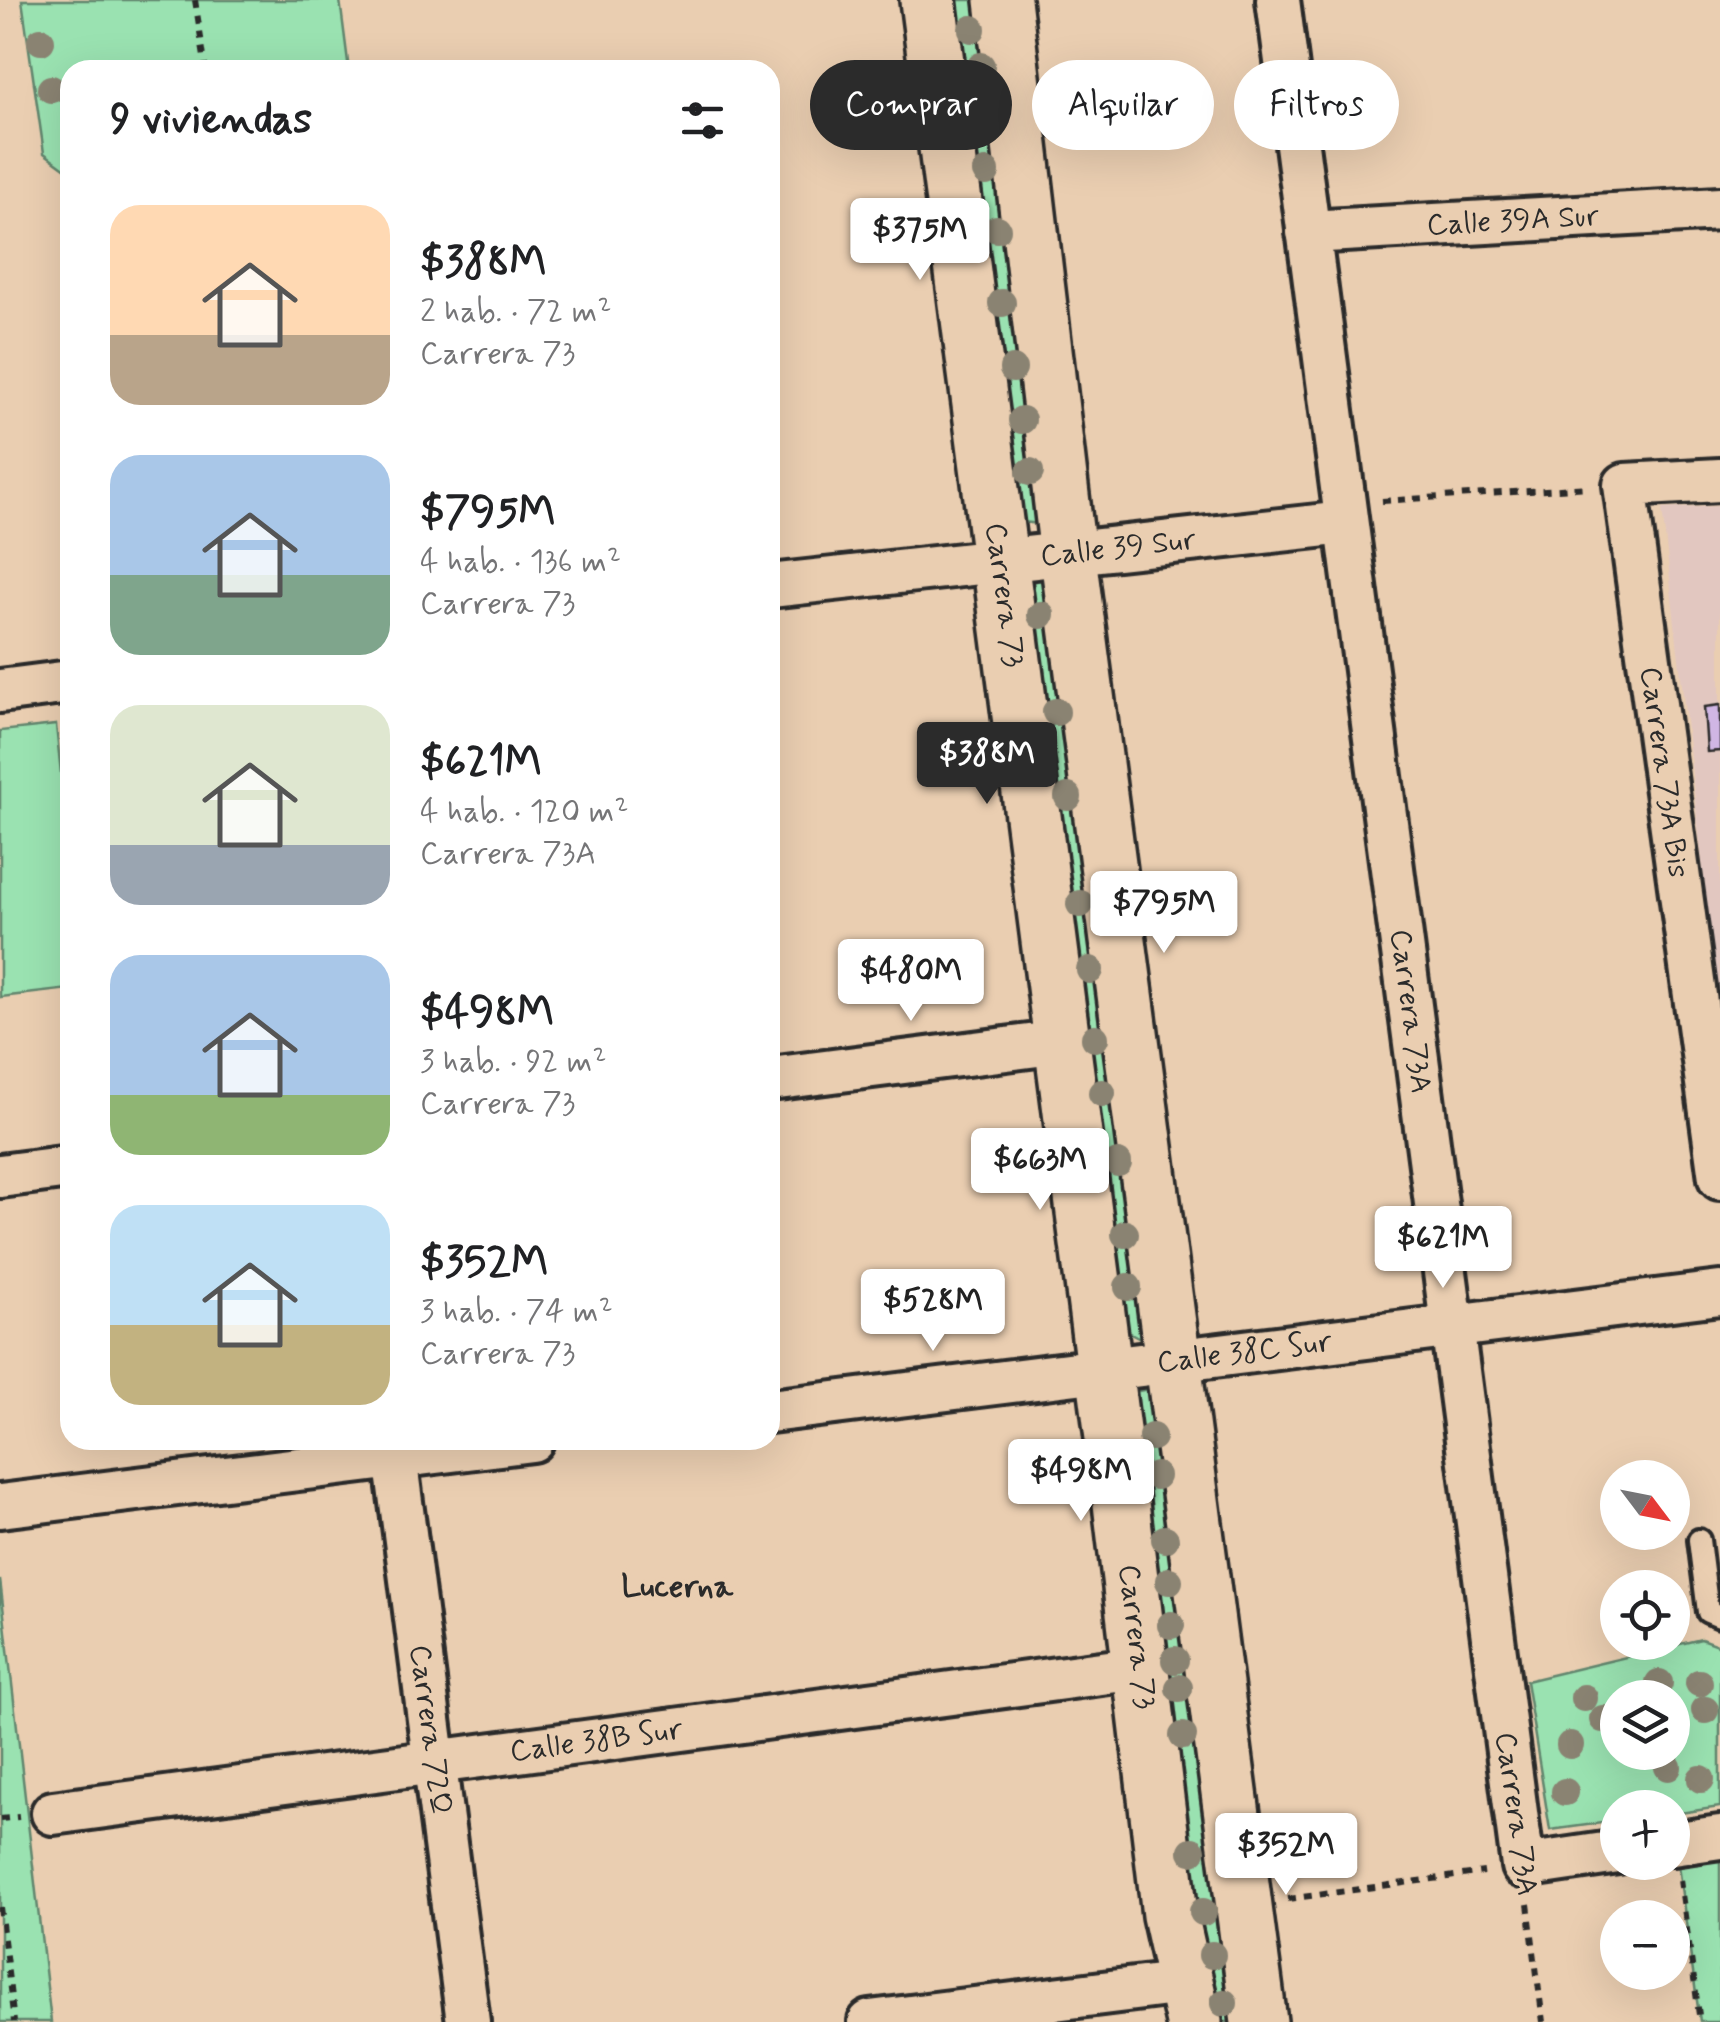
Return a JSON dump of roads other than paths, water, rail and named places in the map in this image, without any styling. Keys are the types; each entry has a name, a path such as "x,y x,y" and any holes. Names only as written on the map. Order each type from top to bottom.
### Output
{"street":[{"name":"Carrera 73","path":"928,0 1139,1668 1189,2003"},
{"path":"1003,0 1069,550 1258,2022"},
{"name":"Carrera 73A","path":"1278,0 1523,1866 1600,1855"},
{"name":"Calle 39A Sur","path":"1308,232 1720,210"},
{"name":"Carrera 73A Bis","path":"1720,480 1625,484 1720,1178"},
{"name":"Calle 39 Sur","path":"780,585 1344,513"},
{"path":"0,692 60,683"},
{"path":"780,1077 1061,1042"},
{"path":"0,1176 60,1168"},
{"name":"Calle 38C Sur","path":"780,1409 1720,1294"},
{"path":"0,1506 380,1450"},
{"name":"Carrera 72Q","path":"394,1450 468,2022"},
{"name":"Calle 38B Sur","path":"53,1814 1139,1668"},
{"path":"1690,1842 1720,1837"},
{"path":"870,2022 1189,2003"}],"lane":[{"path":"1698,1540 1708,1612 1720,1616"}],"district":[{"name":"Lucerna","path":"677,1587"}]}
